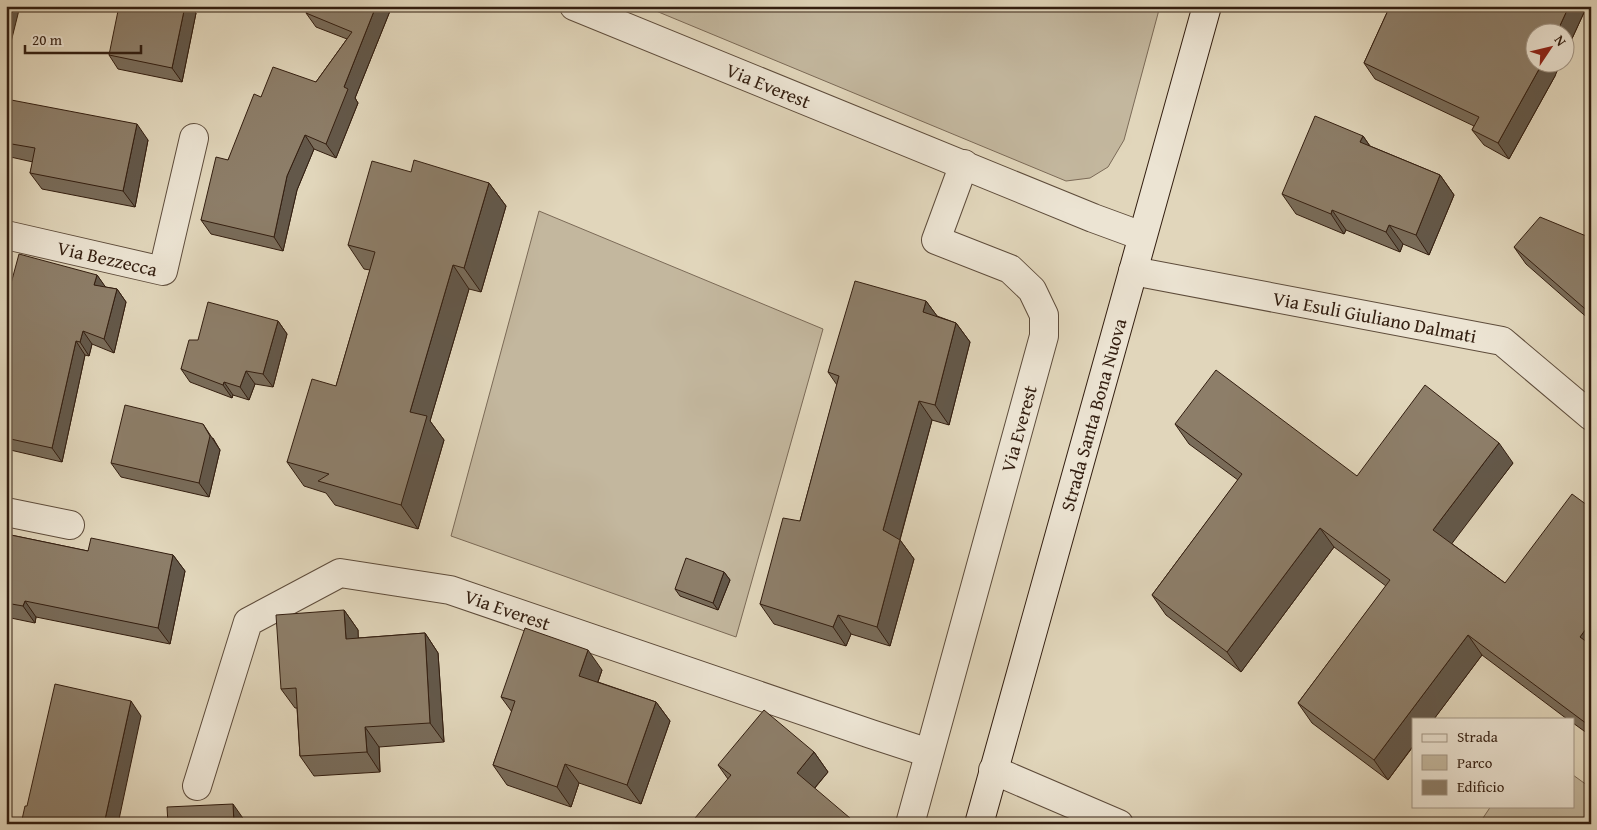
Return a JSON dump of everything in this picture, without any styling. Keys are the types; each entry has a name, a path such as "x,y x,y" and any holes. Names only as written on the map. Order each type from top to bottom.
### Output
{"street":[{"name":"Via Everest","path":"574,6 1093,218 1142,236"},
{"name":"Strada Santa Bona Nuova","path":"979,824 1207,6"},
{"name":"Via Bezzecca","path":"6,235 164,271 194,138"},
{"name":"Via Everest","path":"910,824 1044,336 1044,315 1032,290 1010,269 936,240 964,164"},
{"name":"Via Esuli Giuliano Dalmati","path":"1133,271 1502,341 1591,416"},
{"path":"6,512 70,525"},
{"name":"Via Everest","path":"197,786 248,622 340,573 450,590 930,753"},
{"path":"993,770 1119,824"}],"green space":[{"path":"644,6 1160,6 1124,140 1108,167 1090,178 1066,181"},
{"path":"539,211 823,329 736,637 451,536"},
{"path":"1574,776 1591,788 1591,824 1479,824 1490,808 1574,808"}],"building":[{"path":"119,6 185,6 172,68 109,55"},
{"path":"308,6 376,6 344,87 348,89 326,144 305,135 287,176 274,237 201,220 216,157 228,160 254,94 261,97 273,67 316,82 352,32 306,13"},
{"path":"1390,6 1569,6 1562,22 1524,22 1524,72 1537,72 1498,143 1472,130 1479,117 1364,63"},
{"path":"6,99 137,124 123,191 30,173 35,148 6,143"},
{"path":"1315,116 1363,136 1360,142 1440,175 1416,235 1389,225 1386,232 1332,210 1331,214 1282,194"},
{"path":"414,160 489,183 464,268 453,265 410,412 427,416 401,505 318,481 329,474 287,462 312,379 336,386 375,252 348,245 372,161 411,172"},
{"path":"1540,217 1591,238 1591,314 1514,247"},
{"path":"19,254 97,275 94,285 117,289 104,339 83,331 80,342 76,341 52,448 6,438 6,302"},
{"path":"855,281 926,301 923,312 956,323 935,405 919,401 883,530 900,540 877,627 838,615 833,627 760,604 783,518 800,521 839,376 828,372"},
{"path":"208,302 278,321 263,374 246,371 240,387 224,382 223,385 181,369 189,340 198,340"},
{"path":"1216,370 1357,476 1425,385 1499,443 1433,530 1505,583 1572,494 1591,508 1591,622 1580,637 1591,645 1591,727 1468,635 1374,760 1298,703 1390,580 1320,528 1227,652 1152,595 1242,474 1175,424"},
{"path":"125,405 203,424 210,436 199,483 111,463"},
{"path":"6,534 88,551 91,538 173,555 158,628 25,601 23,606 6,603"},
{"path":"686,558 724,572 713,603 675,589"},
{"path":"344,610 346,639 425,633 430,723 365,727 367,752 300,756 296,688 281,689 276,615"},
{"path":"525,628 588,650 579,676 656,702 627,785 565,764 557,787 493,765 515,701 501,697"},
{"path":"55,684 131,701 104,824 21,824 25,806 27,806"},
{"path":"764,710 814,752 797,773 857,824 690,824 731,775 718,765"},
{"path":"233,804 234,824 168,824 167,807"}]}
